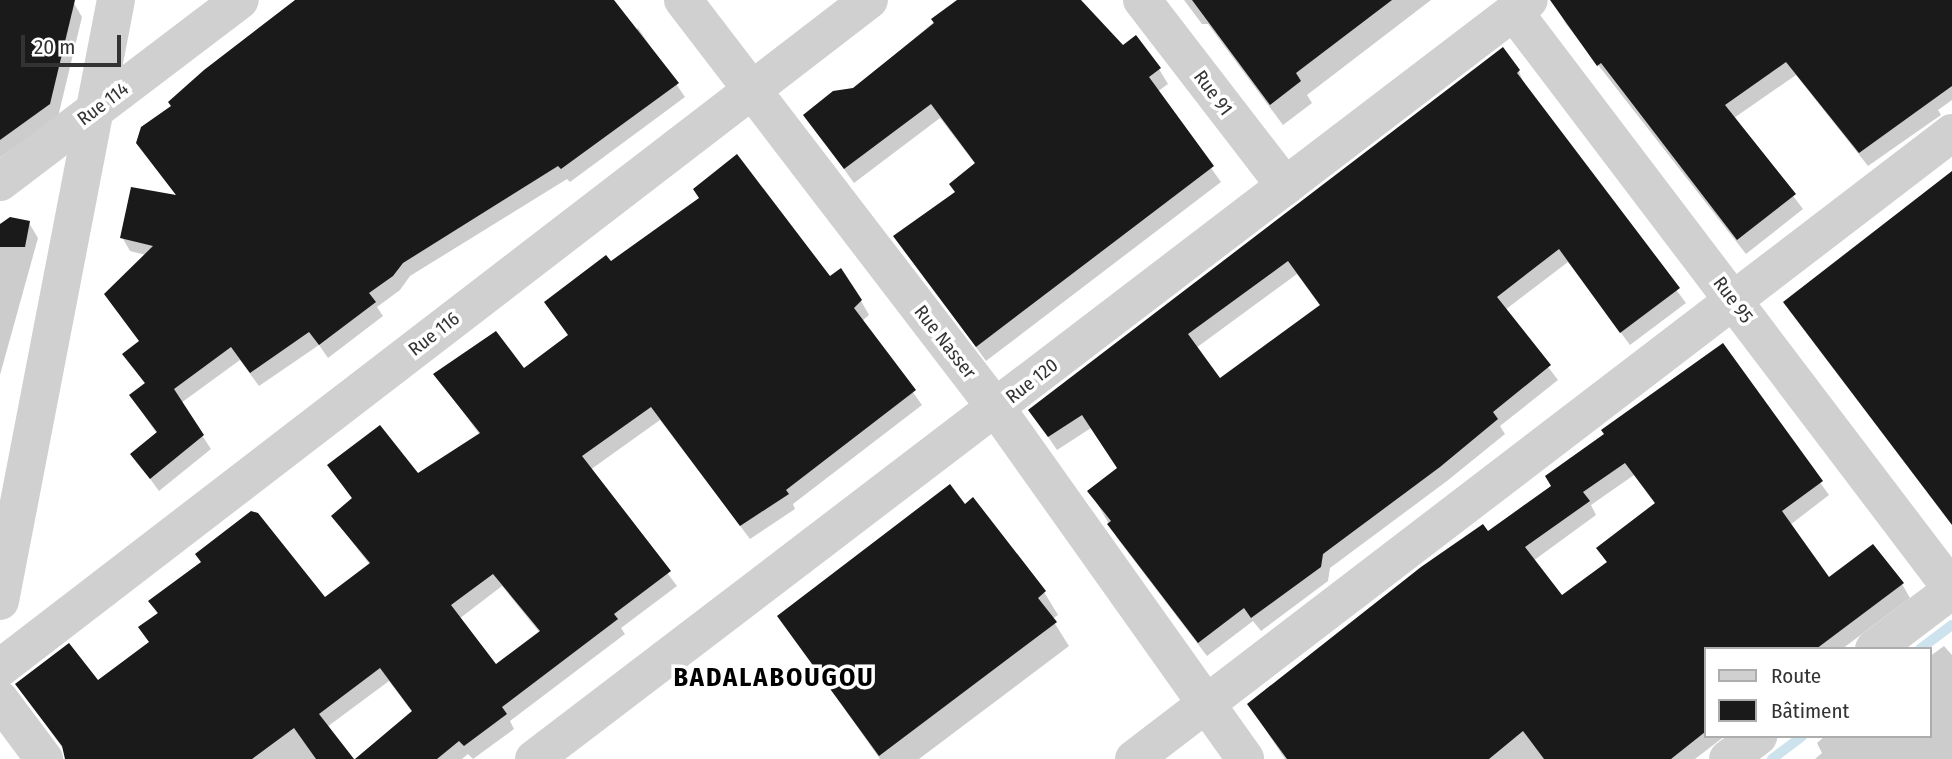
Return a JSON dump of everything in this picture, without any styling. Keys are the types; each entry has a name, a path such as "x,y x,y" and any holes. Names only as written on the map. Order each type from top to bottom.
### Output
{"street":[{"path":"0,601 116,0"},
{"name":"Rue 114","path":"0,182 240,0"},
{"name":"Rue Nasser","path":"683,0 996,408 1203,704 1245,759"},
{"name":"Rue 116","path":"0,668 869,0"},
{"name":"Rue 91","path":"1142,0 1284,187"},
{"name":"Rue 120","path":"534,759 1522,6"},
{"name":"Rue 95","path":"1522,6 1733,300 1952,590"},
{"path":"1133,759 1952,133"},
{"path":"1877,647 1952,590"},
{"path":"0,700 44,759"},
{"path":"1728,759 1755,738"}],"building":[{"path":"0,0 75,0 50,104 0,140"},
{"path":"295,0 614,0 679,83 561,169 558,166 403,263 393,276 369,293 376,302 319,345 309,332 250,373 231,347 174,389 204,435 150,479 130,454 157,432 129,395 145,383 122,354 139,341 104,294 153,246 120,238 131,187 176,195 136,143 141,127 171,106 168,102 204,70"},
{"path":"957,0 1081,0 1123,45 1136,35 1161,68 1149,77 1214,166 976,347 893,236 955,192 949,184 975,163 931,104 844,169 803,115 833,91 853,88 934,23 931,19"},
{"path":"1192,0 1392,0 1296,73 1301,81 1270,105"},
{"path":"1550,0 1952,0 1952,86 1859,153 1786,62 1725,105 1796,194 1737,240 1601,63 1597,66"},
{"path":"1503,47 1520,70 1517,73 1680,288 1620,333 1559,249 1497,297 1551,365 1493,412 1498,419 1440,467 1323,554 1321,567 1251,618 1244,608 1198,643 1107,524 1111,521 1087,491 1117,468 1082,415 1048,437 1028,410","holes":["1288,261 1320,305 1220,378 1188,334"]},
{"path":"737,154 830,276 841,268 862,300 854,308 916,390 786,490 789,494 740,526 651,407 582,456 671,571 614,614 618,619 502,707 507,714 464,746 459,741 437,759 355,759 412,711 380,668 319,714 354,759 316,759 294,728 252,759 65,759 62,746 15,684 69,643 98,680 149,642 138,627 158,613 148,601 201,562 195,554 251,511 258,513 325,597 370,563 331,516 352,498 327,465 380,425 418,473 480,433 433,374 496,331 524,368 568,335 544,302 606,255 611,261 699,198 693,189","holes":["493,574 540,631 496,664 451,605"]},
{"path":"1952,171 1952,525 1783,302"},
{"path":"10,217 30,221 25,247 0,247 0,224"},
{"path":"1723,343 1823,481 1782,511 1829,577 1873,544 1904,583 1819,647 1703,647 1703,734 1671,759 1544,759 1523,731 1489,759 1287,759 1247,704 1421,567 1483,524 1488,531 1551,486 1545,476 1604,434 1601,430","holes":["1625,463 1655,503 1596,548 1607,562 1562,595 1525,547 1590,501 1583,492"]},
{"path":"950,484 965,504 973,497 1046,591 1038,598 1057,622 879,756 777,616"}],"waterway":[{"path":"1923,647 1952,625"},
{"path":"1772,759 1799,738"}],"district":[{"name":"BADALABOUGOU","path":"774,678"}]}
